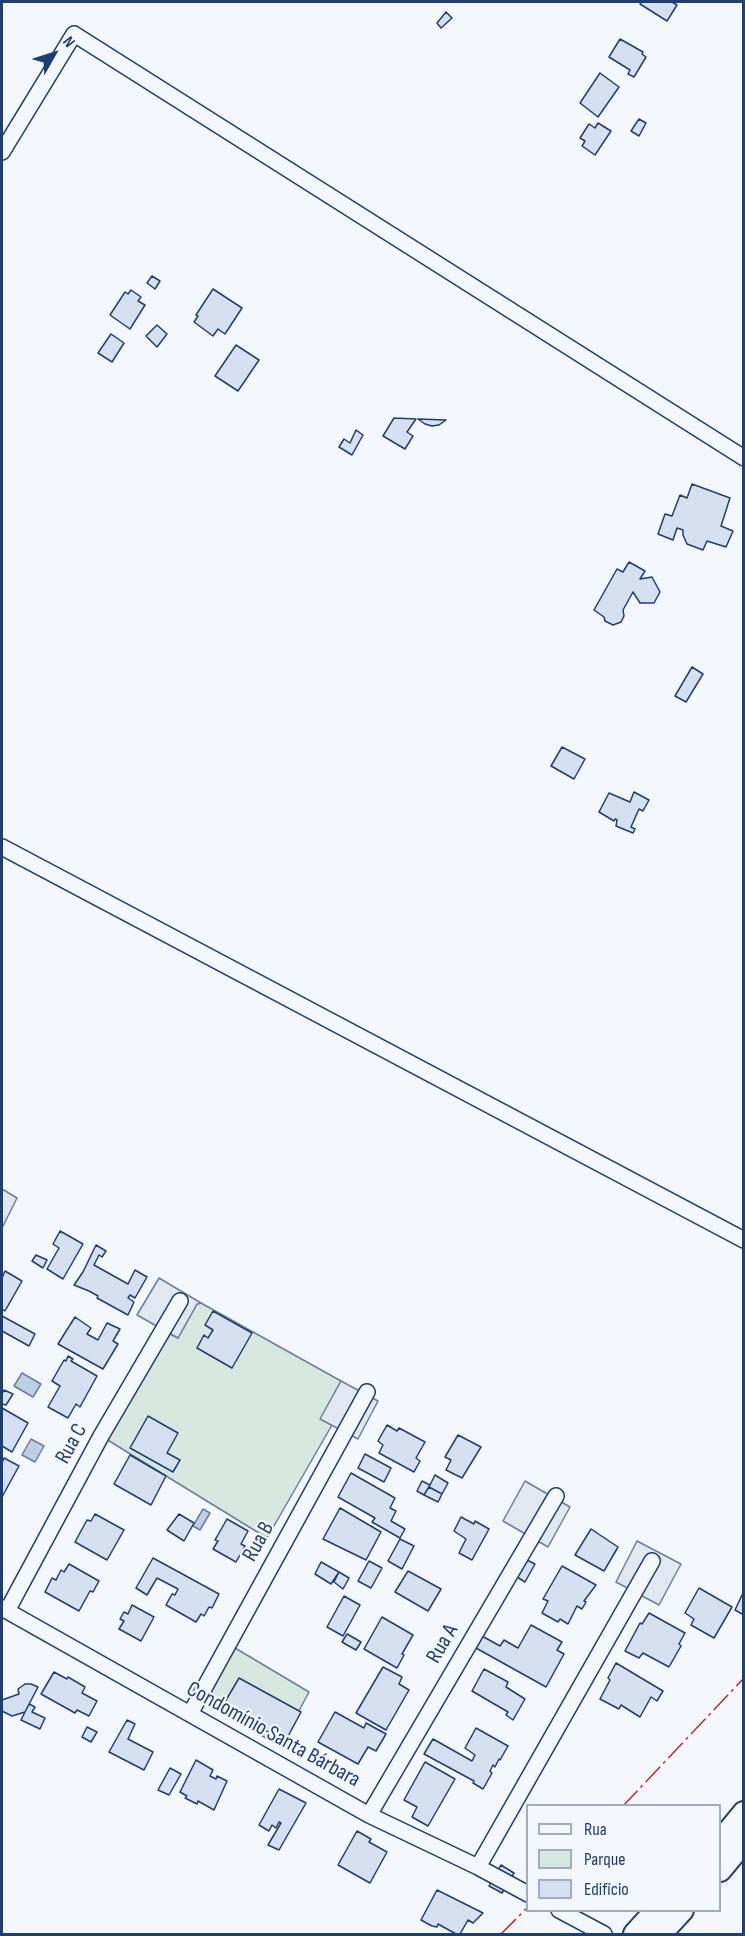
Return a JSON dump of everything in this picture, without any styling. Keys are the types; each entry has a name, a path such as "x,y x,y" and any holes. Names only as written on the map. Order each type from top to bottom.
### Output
{"main road":[{"path":"721,1841 744,1813"},
{"path":"721,1869 744,1841"},
{"path":"635,1935 656,1912"},
{"path":"660,1935 681,1912"}],"street":[{"path":"2,152 74,34 744,458"},
{"path":"2,847 744,1240"},
{"name":"Rua C","path":"4,1609 180,1300"},
{"name":"Rua B","path":"190,1714 367,1392"},
{"name":"Rua A","path":"369,1815 556,1496"},
{"path":"478,1867 652,1561"},
{"name":"Condomínio Santa Bárbara","path":"4,1609 369,1815 478,1867 526,1893"},
{"path":"561,1912 604,1935"}],"green space":[{"path":"201,1303 341,1381 321,1419 332,1425 267,1538 106,1439 166,1332 178,1338 197,1304"},
{"path":"230,1645 309,1692 280,1746 201,1701"}],"shaded area":[{"path":"2,1189 17,1198 2,1228"},
{"path":"159,1278 201,1303 197,1304 178,1338 137,1315"},
{"path":"341,1381 378,1401 358,1439 320,1419"},
{"path":"525,1481 570,1507 548,1547 503,1521"},
{"path":"637,1541 681,1564 659,1605 616,1582"}],"water":[{"path":"22,1373 41,1384 33,1397 14,1386"},
{"path":"31,1439 44,1446 35,1462 22,1455"},
{"path":"203,1509 210,1513 200,1530 193,1526"}],"building":[{"path":"642,2 672,2 677,5 667,21 640,4"},
{"path":"446,12 452,18 441,28 437,23"},
{"path":"620,39 643,52 642,54 646,57 634,77 628,74 630,70 609,57"},
{"path":"600,73 619,87 598,117 580,103"},
{"path":"639,119 646,123 639,136 631,131"},
{"path":"598,123 611,131 595,155 582,146 585,141 580,138 589,124 595,128"},
{"path":"152,276 160,281 155,289 147,283"},
{"path":"213,289 242,308 225,334 218,329 213,336 194,322"},
{"path":"131,290 141,297 138,301 145,305 130,329 110,315 125,292 128,294"},
{"path":"157,325 167,334 157,347 146,336"},
{"path":"111,334 124,343 112,362 98,353"},
{"path":"236,345 259,360 238,391 215,376"},
{"path":"394,418 416,419 407,432 413,436 405,449 383,436"},
{"path":"394,418 416,419 407,432 413,436 405,449 383,436"},
{"path":"394,418 416,419 407,432 413,436 405,449 383,436"},
{"path":"394,418 416,419 407,432 413,436 405,449 383,436"},
{"path":"394,418 416,419 407,432 413,436 405,449 383,436"},
{"path":"418,419 446,420 439,425 432,426"},
{"path":"356,430 363,435 352,455 339,447 344,439 350,443"},
{"path":"692,484 730,498 721,526 733,531 726,547 707,541 703,550 687,544 683,530 677,528 673,540 658,534 665,514 672,516 680,495 687,498"},
{"path":"629,562 645,571 640,579 652,577 660,592 654,603 640,603 633,592 623,610 624,616 621,622 613,625 605,621 604,617 594,610 617,569 623,572"},
{"path":"692,667 703,674 686,702 675,696"},
{"path":"562,747 585,759 574,779 551,766"},
{"path":"634,792 649,800 643,811 639,809 631,827 635,829 633,833 616,826 617,820 614,821 599,812 609,793 630,802"},
{"path":"60,1231 83,1244 63,1279 47,1269 59,1248 53,1244"},
{"path":"60,1231 83,1244 63,1279 47,1269 59,1248 53,1244"},
{"path":"60,1231 83,1244 63,1279 47,1269 59,1248 53,1244"},
{"path":"60,1231 83,1244 63,1279 47,1269 59,1248 53,1244"},
{"path":"60,1231 83,1244 63,1279 47,1269 59,1248 53,1244"},
{"path":"96,1245 106,1251 102,1257 99,1255 94,1265 128,1284 135,1270 147,1277 135,1298 130,1295 128,1298 134,1302 128,1315 89,1291 74,1285"},
{"path":"36,1255 47,1260 43,1268 32,1261"},
{"path":"5,1271 22,1281 5,1311 2,1309 2,1278"},
{"path":"213,1311 252,1333 232,1368 197,1348 204,1335 208,1338 213,1330 205,1325"},
{"path":"2,1316 35,1334 29,1346 2,1331"},
{"path":"75,1317 91,1328 87,1334 98,1340 107,1323 120,1329 113,1341 118,1344 103,1369 58,1344"},
{"path":"68,1356 73,1359 71,1361 97,1376 80,1407 76,1404 68,1418 48,1407 60,1386 52,1381"},
{"path":"4,1390 13,1394 6,1405 2,1404"},
{"path":"2,1408 28,1423 12,1452 2,1446"},
{"path":"148,1416 178,1433 167,1453 180,1460 173,1472 130,1448"},
{"path":"387,1425 397,1431 399,1428 425,1442 416,1458 420,1461 414,1472 379,1453 383,1445 378,1441"},
{"path":"458,1435 481,1447 462,1478 446,1470 451,1460 445,1457"},
{"path":"365,1454 391,1468 384,1482 358,1468"},
{"path":"130,1455 166,1476 151,1505 114,1484"},
{"path":"4,1458 19,1466 2,1497 2,1463"},
{"path":"351,1473 395,1498 390,1508 396,1511 391,1521 405,1529 400,1538 372,1522 375,1518 338,1497"},
{"path":"435,1475 448,1483 442,1494 429,1487"},
{"path":"422,1481 430,1485 424,1495 417,1491"},
{"path":"430,1485 429,1487 442,1494 438,1502 424,1495"},
{"path":"340,1508 381,1532 366,1560 323,1539"},
{"path":"95,1514 124,1530 107,1560 75,1542 87,1520 91,1521"},
{"path":"179,1514 194,1523 184,1541 167,1530"},
{"path":"461,1517 474,1524 475,1521 489,1529 472,1560 459,1553 466,1539 454,1531"},
{"path":"227,1519 248,1531 241,1544 245,1546 236,1562 213,1549 218,1541 215,1540"},
{"path":"591,1529 618,1547 604,1571 575,1555"},
{"path":"400,1539 414,1546 402,1569 388,1561"},
{"path":"153,1558 219,1594 212,1608 209,1607 204,1616 201,1614 196,1622 166,1605 178,1589 157,1578 147,1595 136,1588"},
{"path":"527,1560 535,1564 525,1582 517,1577"},
{"path":"369,1561 382,1568 371,1588 358,1581"},
{"path":"321,1562 339,1572 331,1584 315,1574"},
{"path":"69,1564 99,1581 93,1592 90,1591 79,1611 45,1592 52,1578 56,1580 61,1570 64,1572"},
{"path":"562,1566 596,1585 584,1601 586,1602 582,1609 577,1606 568,1624 560,1619 558,1622 542,1613 548,1601 543,1599"},
{"path":"408,1571 441,1589 428,1611 395,1592"},
{"path":"339,1572 349,1578 343,1589 334,1582"},
{"path":"699,1588 732,1607 714,1638 691,1625 694,1619 685,1613"},
{"path":"744,1593 744,1615 735,1610"},
{"path":"344,1596 360,1605 343,1636 327,1627"},
{"path":"132,1605 154,1617 141,1641 119,1629 124,1621 120,1619 124,1612 128,1614"},
{"path":"649,1613 685,1633 679,1644 681,1646 669,1667 643,1653 639,1658 625,1651 640,1623 642,1624"},
{"path":"382,1617 413,1635 397,1668 364,1649"},
{"path":"531,1625 562,1642 557,1650 564,1654 546,1687 476,1648 482,1636 500,1646 504,1640 518,1648"},
{"path":"347,1634 361,1642 356,1650 342,1642"},
{"path":"616,1663 663,1691 657,1701 651,1697 640,1717 621,1705 619,1709 600,1699"},
{"path":"383,1667 402,1677 399,1684 409,1690 386,1730 356,1713"},
{"path":"484,1669 508,1682 506,1687 525,1699 513,1720 506,1715 508,1712 472,1691"},
{"path":"54,1672 85,1687 82,1693 97,1701 89,1716 77,1710 75,1713 41,1694"},
{"path":"239,1678 301,1712 284,1744 273,1738 274,1735 222,1707"},
{"path":"25,1684 38,1687 25,1712 12,1716 2,1711 2,1700 19,1694 18,1689"},
{"path":"29,1704 35,1707 32,1712 45,1718 40,1729 21,1720"},
{"path":"335,1712 364,1728 366,1723 386,1734 376,1751 368,1747 358,1764 318,1742"},
{"path":"127,1720 135,1724 128,1739 153,1752 144,1770 109,1752"},
{"path":"87,1727 97,1732 91,1742 82,1737"},
{"path":"476,1728 508,1746 495,1767 493,1765 490,1771 492,1773 483,1789 473,1783 474,1781 424,1754 433,1739 472,1761 475,1755 465,1748"},
{"path":"196,1760 213,1770 210,1776 216,1779 217,1776 227,1781 214,1810 198,1801 197,1804 185,1798 187,1796 180,1792"},
{"path":"425,1762 455,1779 428,1826 412,1817 417,1807 404,1800"},
{"path":"170,1768 181,1774 169,1795 158,1790"},
{"path":"279,1789 306,1803 279,1850 268,1845 281,1823 279,1822 276,1828 272,1825 269,1831 259,1825"},
{"path":"357,1831 371,1839 369,1842 387,1852 370,1883 338,1865"},
{"path":"501,1865 514,1873 502,1893 489,1886"},
{"path":"437,1890 483,1913 473,1923 468,1920 460,1934 438,1924 437,1927 432,1926 421,1920"}],"power":[{"path":"625,1804 744,1678"},
{"path":"501,1934 526,1909"}]}
